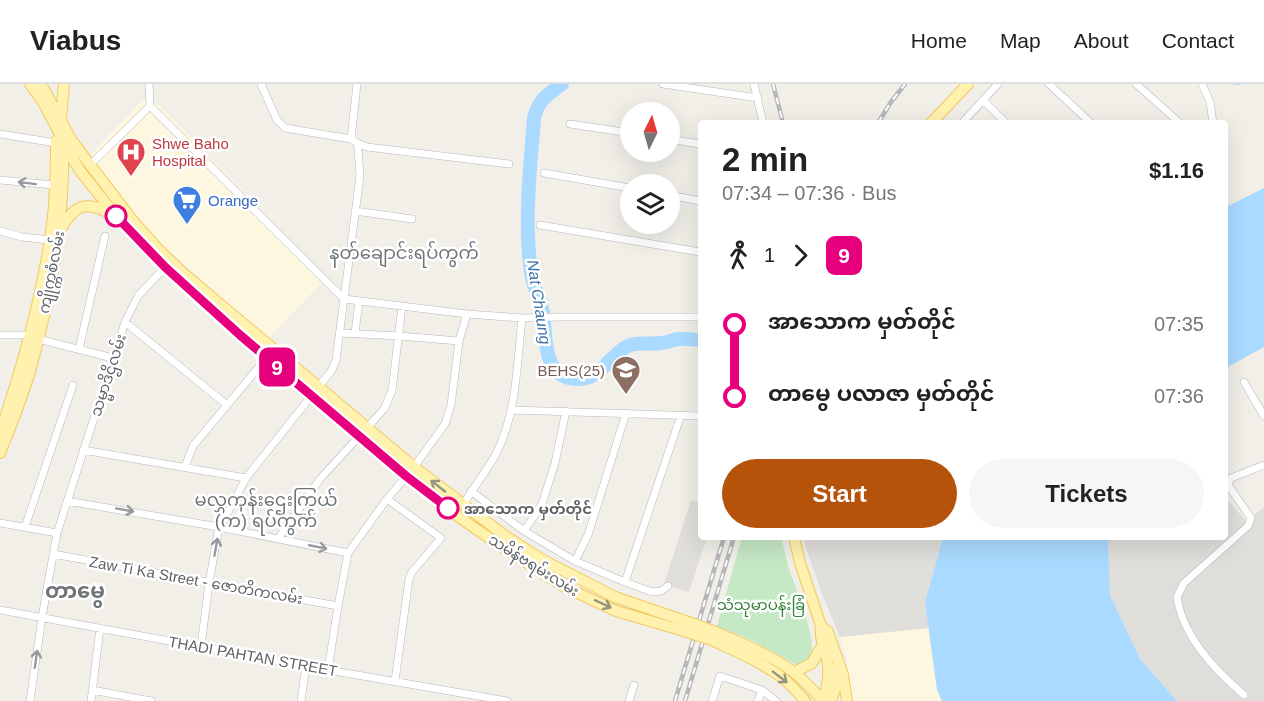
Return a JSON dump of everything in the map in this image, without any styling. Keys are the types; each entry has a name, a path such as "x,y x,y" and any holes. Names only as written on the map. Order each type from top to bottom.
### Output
{"main road":[{"path":"30,84 168,264"},
{"path":"41,84 55,108"},
{"path":"56,84 55,108 58,122"},
{"name":"ကျိုက္ကစံလမ်း","path":"0,433 54,270 60,231 63,175 58,122 63,84"},
{"path":"934,120 968,84"},
{"name":"ကျိုက္ကစံလမ်း","path":"0,453 30,371 33,337 50,240 60,142"},
{"name":"သမိန်ဗရမ်းလမ်း","path":"60,142 116,216 315,391 360,437 456,515 563,586 616,610 714,636 764,660 805,701"},
{"path":"60,231 73,212 81,207 90,205 116,216"},
{"path":"315,391 367,428 463,505 541,559 615,597 686,627"},
{"path":"795,540 821,626 820,635 828,659 824,701"},
{"path":"821,626 828,632 838,660 847,701"},
{"path":"795,672 812,663 823,644"},
{"path":"764,660 795,672 824,701"},
{"path":"824,701 837,683 838,660"}],"street":[{"path":"149,84 150,106 344,298 467,314 522,318 698,317"},
{"path":"261,84 277,120 285,128 354,141 367,147 509,164"},
{"path":"201,646 219,527 246,478 332,370 336,360 360,176 358,149 354,141 357,84"},
{"path":"663,84 758,98"},
{"path":"754,84 763,120"},
{"path":"965,120 998,84"},
{"path":"1049,84 1088,120"},
{"path":"1136,84 1177,120"},
{"path":"1202,84 1210,102 1213,120"},
{"path":"983,100 1003,120"},
{"path":"90,165 150,106"},
{"path":"570,124 620,132"},
{"path":"0,134 60,142"},
{"path":"680,141 698,144"},
{"path":"544,173 620,186"},
{"path":"0,180 54,185"},
{"path":"680,197 698,201"},
{"path":"355,211 412,219"},
{"path":"540,225 698,252"},
{"path":"0,231 22,237 50,240"},
{"path":"79,350 105,236"},
{"name":"သမ္မာဒိဌိလမ်း","path":"30,701 57,532 125,322 138,296 168,264"},
{"path":"356,333 358,301"},
{"path":"279,539 320,479 384,409 392,391 402,306"},
{"path":"328,670 348,553 445,424 451,405 459,341 467,314"},
{"path":"463,505 495,454 512,410 522,318"},
{"path":"125,322 227,405"},
{"path":"340,333 459,341"},
{"path":"0,335 33,337 113,358"},
{"path":"185,468 193,446 270,353"},
{"path":"1244,382 1264,416"},
{"path":"25,527 73,385"},
{"path":"512,410 698,416"},
{"path":"524,531 542,504 555,463 566,411"},
{"path":"575,561 588,535 626,413"},
{"path":"625,582 681,416"},
{"path":"84,450 246,478"},
{"path":"1244,695 1207,660 1184,622 1177,597 1184,583 1250,522 1251,519 1228,482 1231,478 1264,465"},
{"path":"471,491 524,531 575,561 652,592 662,591 668,586"},
{"path":"387,499 441,538 412,572 409,579 395,681"},
{"path":"67,501 219,527 348,553"},
{"path":"0,523 57,532"},
{"name":"Zaw Ti Ka Street - ဇောတိကလမ်း","path":"53,554 338,606"},
{"name":"THADI PAHTAN STREET","path":"0,610 507,701"},
{"path":"91,701 100,628"},
{"path":"301,701 306,666"},
{"path":"712,701 720,676 762,690 776,701"},
{"path":"629,701 634,685"},
{"path":"92,690 151,701"},
{"path":"758,701 762,690"}],"shaded area":[{"path":"144,99 159,105 327,277 268,338 152,236 87,158"},
{"path":"691,500 698,502 698,540 706,540 689,592 664,584"},
{"path":"1228,501 1246,521 1264,507 1264,701 1177,701 1140,659 1110,595 1108,540 1228,540"},
{"path":"805,540 942,540 925,602 929,628 840,637"},
{"path":"929,628 937,690 942,701 851,701 847,660 840,637"}],"green space":[{"name":"သံသုမာပန်းခြံ","path":"741,540 782,540 811,636 812,646 809,658 797,665 755,642 717,626"}],"water":[{"path":"1264,188 1264,347 1228,367 1228,206"},
{"path":"942,540 1108,540 1110,595 1140,659 1177,701 942,701 937,690 925,602"}],"waterway":[{"name":"Nat Chaung","path":"562,84 541,102 534,118 528,196 531,273 542,308 551,364 565,377 585,378 599,372 628,346 681,339 698,340"},
{"path":"1234,84 1240,84"}],"railway":[{"path":"773,84 782,120"},
{"path":"880,120 905,84"},
{"path":"675,701 723,540"},
{"path":"685,701 733,540"}],"bus line":[{"name":"9","path":"116,216 165,267 266,358 406,476 448,508"}],"place":[{"name":"Shwe Baho Hospital","path":"131,178"},
{"name":"Orange","path":"187,226"},
{"name":"BEHS(25)","path":"626,396"},
{"name":"အာသောက မှတ်တိုင်","path":"448,508"}],"district":[{"name":"နတ်ချောင်းရပ်ကွက်","path":"404,253"},
{"name":"မလွှကုန်းဌေးကြွယ် (က) ရပ်ကွက်","path":"266,510"},
{"name":"တာမွေ","path":"75,590"}]}
